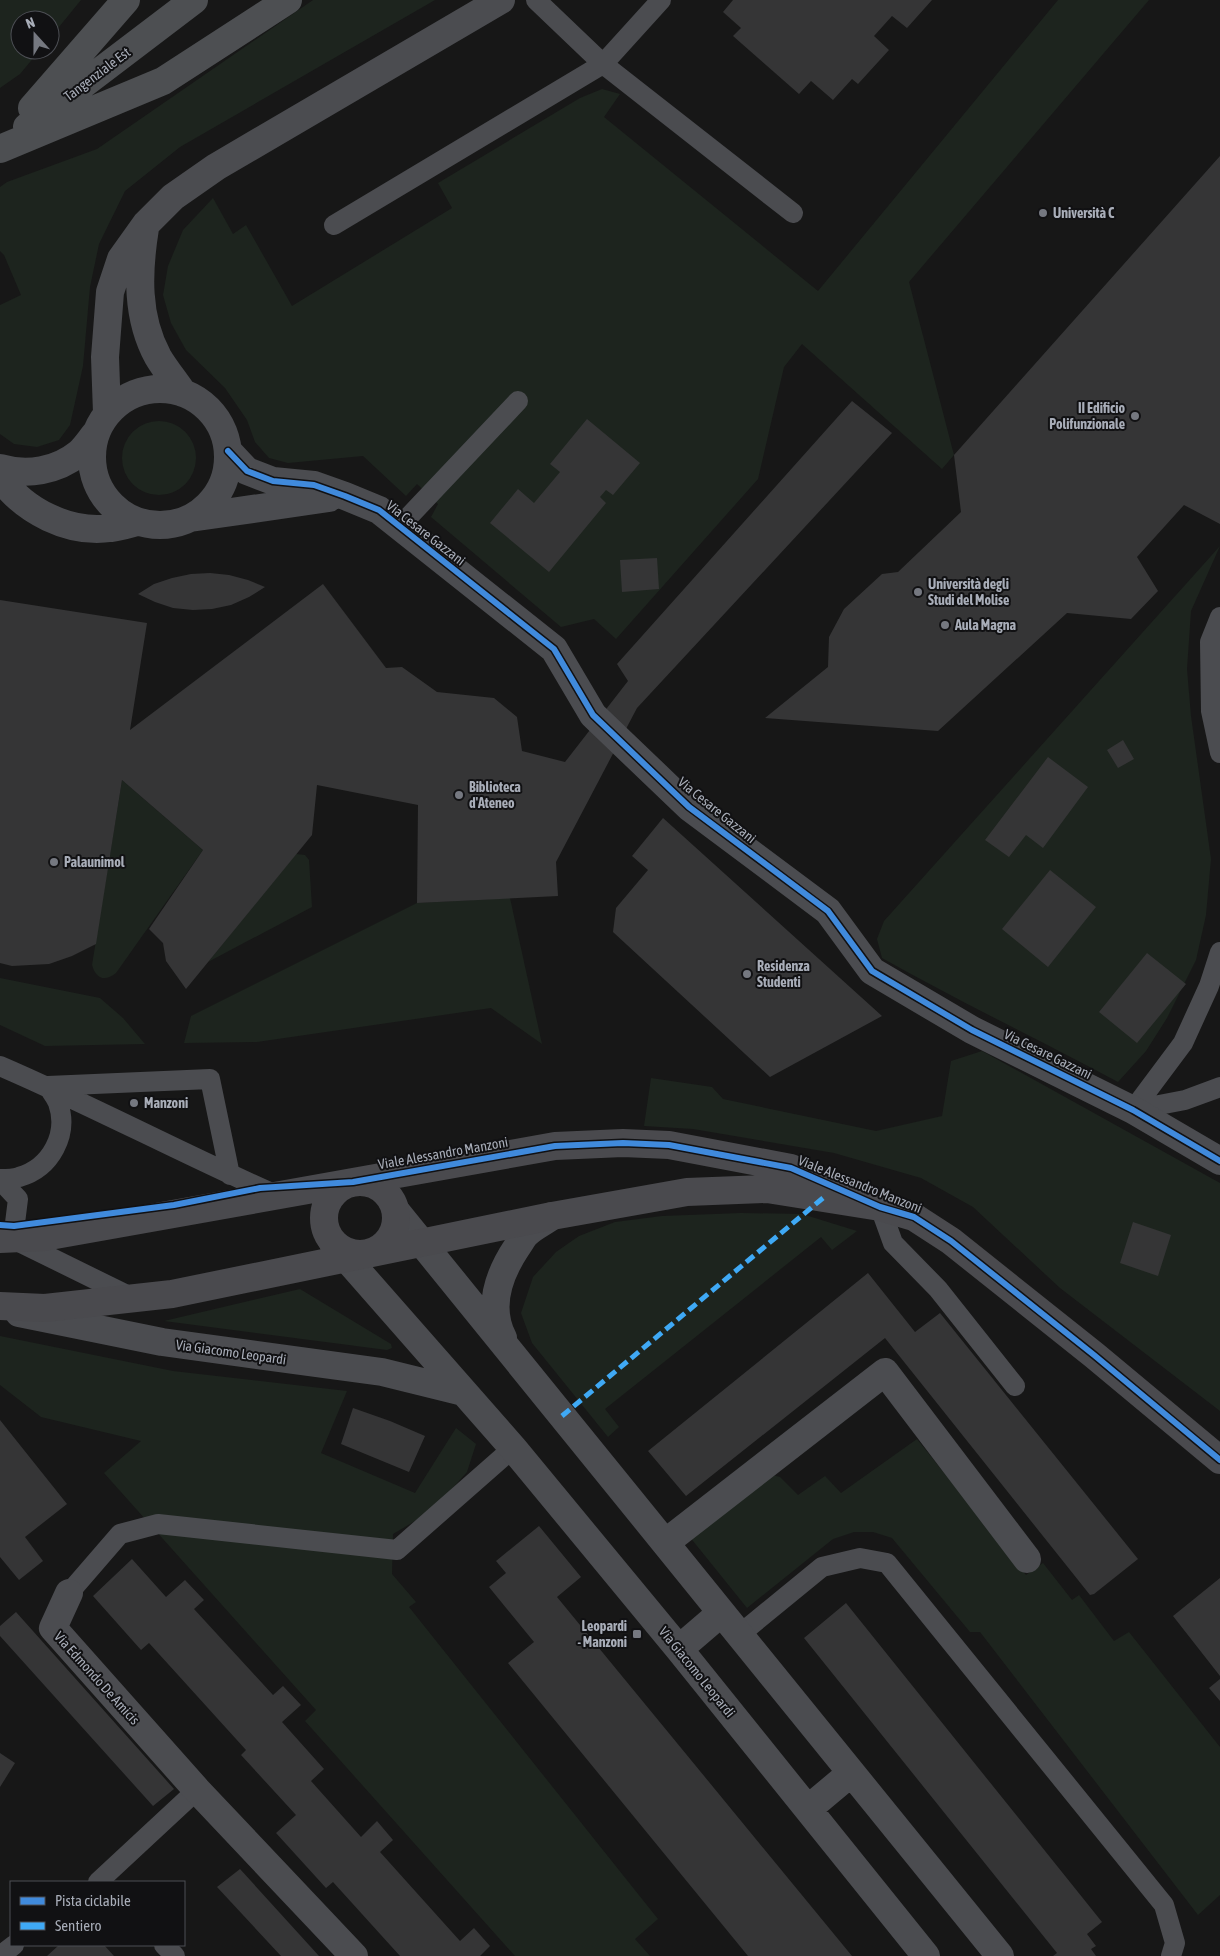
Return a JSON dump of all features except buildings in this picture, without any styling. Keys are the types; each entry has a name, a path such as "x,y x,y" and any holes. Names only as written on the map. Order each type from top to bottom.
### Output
{"main road":[{"path":"0,147 126,0"},
{"name":"Tangenziale Est","path":"0,147 194,0"},
{"path":"0,147 163,81 288,0"}],"street":[{"path":"345,496 190,518 173,524 155,525 138,522 118,512 103,496 94,477 91,456 101,424 110,292 121,259 146,224 172,197 216,167 501,0"},
{"path":"146,224 140,262 141,298 146,328 158,357 182,392"},
{"path":"0,468 14,472 37,472 60,465 80,452 101,424 123,400 142,391 162,389 182,392 200,402 214,416 224,432 228,452 227,472 219,490 207,507 190,518"},
{"name":"Via Cesare Gazzani","path":"228,452 247,471 273,481 314,485 379,510 554,649 592,715 689,807 828,911 872,971 972,1030 1133,1110 1220,1161"},
{"path":"0,477 8,488 29,507 54,520 81,528 110,528 138,522"},
{"name":"Viale Alessandro Manzoni","path":"6,1239 54,1236 162,1218 276,1195 555,1146 623,1143 660,1145 791,1168 880,1207 914,1217 951,1241 1094,1355 1220,1460"},
{"path":"396,1210 396,1225 390,1238 380,1248 349,1251 324,1226 325,1206 336,1190 353,1182 368,1182 381,1187 390,1197 396,1210 420,1242 1000,1956"},
{"name":"Viale Alessandro Manzoni","path":"0,1307 45,1308 172,1294 349,1251 420,1242 687,1192 767,1189 880,1207"},
{"name":"Viale Alessandro Manzoni","path":"511,1352 497,1325 495,1301 499,1278 526,1234 552,1216"},
{"name":"Via Giacomo Leopardi","path":"349,1251 463,1392 513,1448 679,1649 926,1956"},
{"name":"Via Giacomo Leopardi","path":"0,1307 162,1342 382,1372 463,1392"},
{"path":"666,1543 885,1372 1027,1559"},
{"path":"1181,1428 1220,1434"},
{"name":"Via Edmondo De Amicis","path":"69,1593 53,1628 197,1790 354,1956"},
{"path":"679,1649 721,1613"},
{"path":"808,1809 851,1773"}],"lane":[{"path":"536,0 603,64 792,213"},
{"path":"334,225 603,64 661,0"},
{"path":"399,527 518,401"},
{"path":"1220,617 1210,642 1210,711 1220,753"},
{"path":"1133,1110 1183,1044 1209,986 1220,952"},
{"path":"0,1066 48,1086 230,1175 276,1195"},
{"path":"48,1086 210,1079 230,1175"},
{"path":"0,1180 18,1178 36,1170 50,1158 59,1141 62,1122 58,1103 48,1086"},
{"path":"1133,1110 1185,1100 1220,1087"},
{"path":"0,1180 18,1199 6,1239 133,1298"},
{"path":"880,1207 893,1243 938,1289 1015,1386"},
{"name":"Via Edmondo De Amicis","path":"69,1593 120,1534 158,1524 397,1550 513,1448"},
{"path":"739,1635 822,1567 860,1558 887,1563 1164,1905 1175,1943 1171,1956"},
{"path":"102,1881 197,1790"},
{"path":"0,1956 13,1946"},
{"path":"165,1946 175,1956"}],"shaded area":[{"path":"0,0 81,0 60,26 60,10 10,10 10,60 32,60 20,74 0,88"},
{"path":"313,0 435,0 180,147 125,191 99,244 90,287 83,366 70,425 59,440 37,447 14,444 0,434 0,305 21,295 4,255 0,251 0,187 7,182 97,149"},
{"path":"1058,0 1149,0 909,282 954,455 942,469 802,344 784,367 758,479 616,639 594,619 561,627 431,517 438,504 417,484 406,496 363,456 288,463 269,458 255,442 247,420 225,388 186,350 171,323 163,295 168,266 183,230 213,198 233,234 246,225 292,306 452,208 438,183 580,98 602,89 620,94 604,117 818,291"},
{"path":"159,421 180,427 190,437 196,458 190,479 180,489 159,495 138,489 128,479 122,458 128,437 138,427"},
{"path":"1220,546 1191,611 1187,669 1191,716 1211,859 1206,915 1196,960 1167,1018 1146,1051 1118,1082 882,958 877,939 884,921"},
{"path":"122,780 203,850 116,973 108,978 101,978 92,965"},
{"path":"296,854 305,855 309,860 312,907 208,962"},
{"path":"510,898 542,1044 491,1008 257,1042 184,1043 191,1016 417,903"},
{"path":"0,978 100,998 123,1018 145,1044 45,1046 0,1025"},
{"path":"982,1051 1220,1183 1220,1411 1060,1288 973,1207 921,1178 834,1153 693,1129 644,1126 651,1078 712,1087 723,1099 876,1131 942,1116 951,1061"},
{"path":"741,1213 802,1214 857,1231 832,1250 821,1237 605,1409 619,1427 608,1437 532,1343 521,1313 533,1277 556,1252 579,1236 615,1222 662,1216"},
{"path":"300,1289 391,1344 392,1348 387,1350 164,1321"},
{"path":"0,1336 173,1371 347,1391 321,1453 415,1493 456,1428 476,1444 467,1472 432,1511 393,1534 392,1574 416,1602 409,1607 658,1919 635,1939 650,1956 515,1956 305,1721 316,1710 104,1473 141,1441 41,1417 0,1385"},
{"path":"917,1439 1026,1575 1043,1563 1072,1600 1079,1595 1114,1641 1129,1632 1220,1747 1220,1895 1198,1915 980,1632 970,1632 892,1538 873,1532 854,1532 833,1539 747,1608 689,1536 773,1475 780,1477 798,1495 825,1476 841,1493"}],"marked path":[{"path":"562,1416 823,1198"}],"cycle path":[{"path":"228,451 247,471 273,481 314,485 379,510 554,649 593,715 689,807 828,911 872,971 972,1030 1133,1110 1220,1161"},
{"path":"0,1225 14,1226 174,1205 260,1188 353,1182 555,1146 623,1143 669,1145 791,1168 880,1207 914,1217 951,1241 1094,1355 1220,1460"}],"place":[{"name":"Università C","path":"1043,213"},
{"name":"II Edificio Polifunzionale","path":"1135,416"},
{"name":"Università degli Studi del Molise","path":"918,592"},
{"name":"Aula Magna","path":"945,625"},
{"name":"Biblioteca d'Ateneo","path":"459,795"},
{"name":"Palaunimol","path":"54,862"},
{"name":"Residenza Studenti","path":"747,974"},
{"name":"Manzoni","path":"134,1103"},
{"name":"Leopardi - Manzoni","path":"637,1634"}]}
